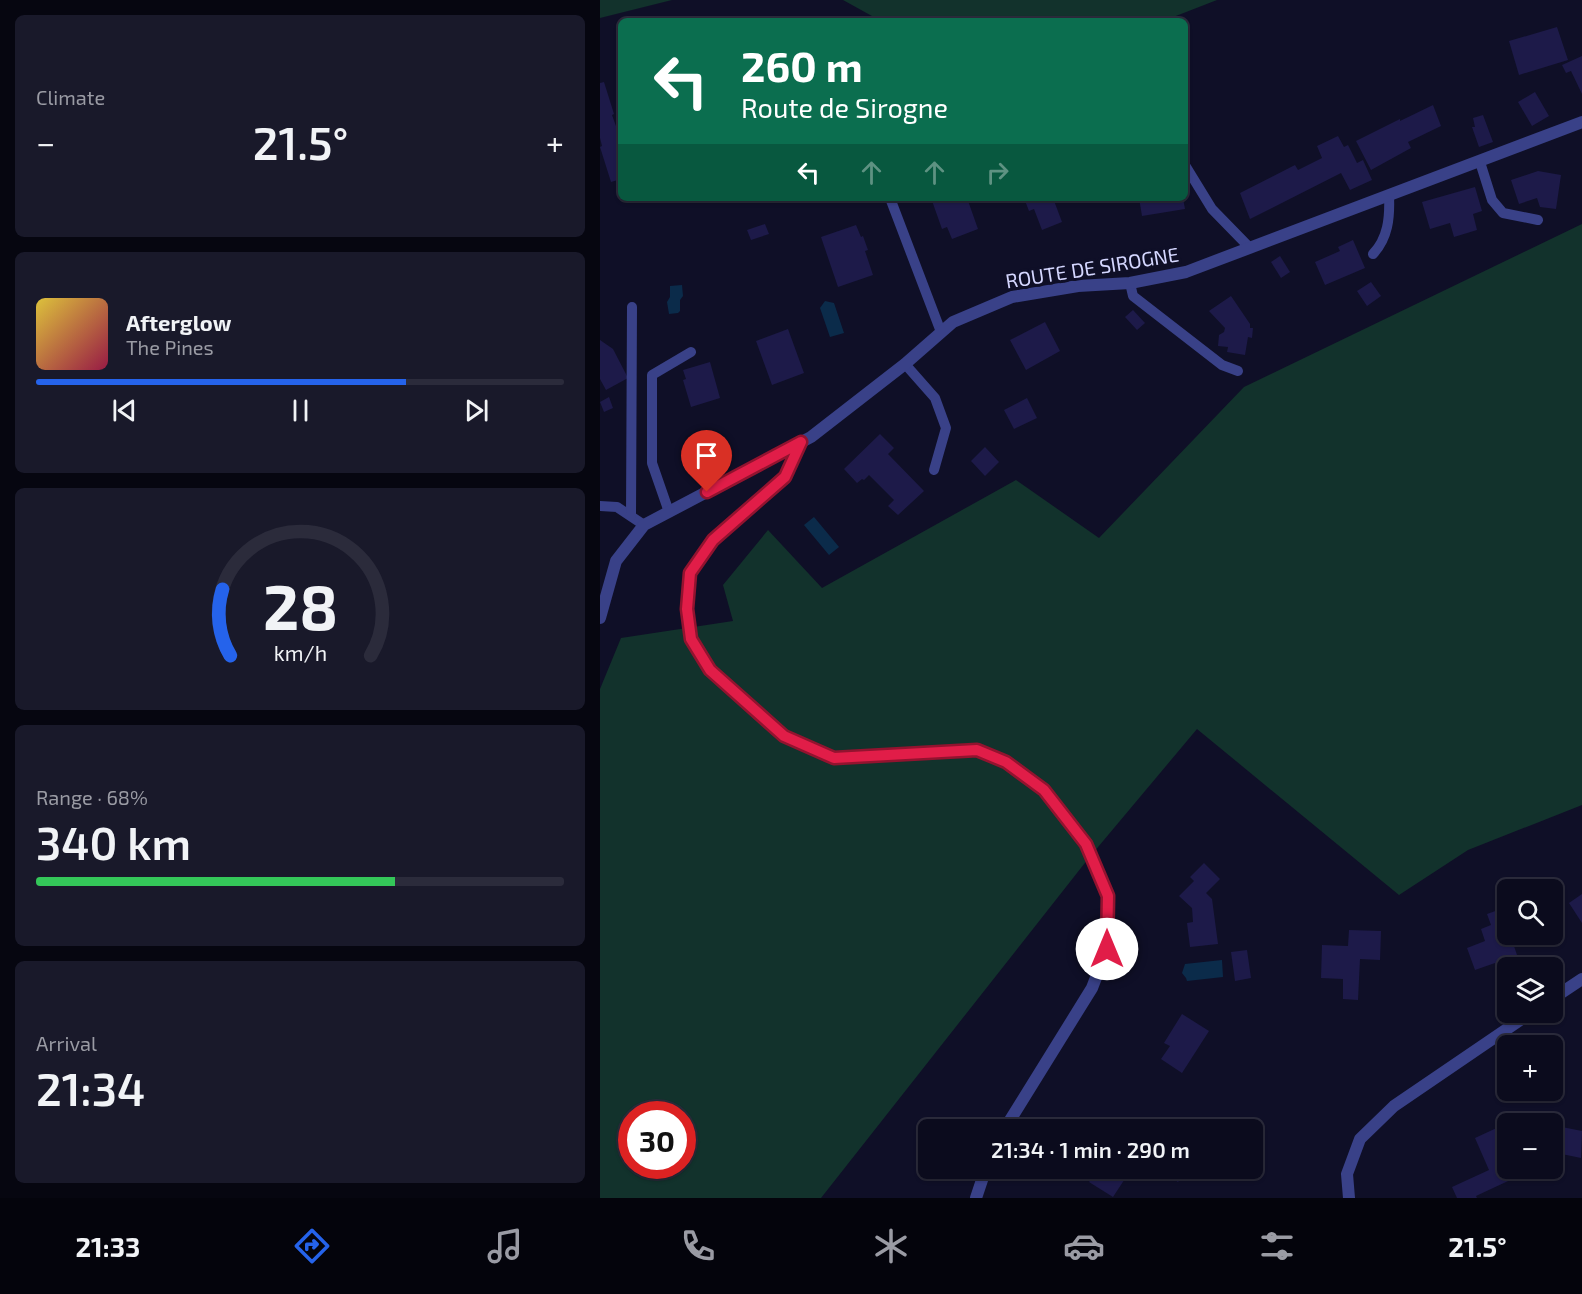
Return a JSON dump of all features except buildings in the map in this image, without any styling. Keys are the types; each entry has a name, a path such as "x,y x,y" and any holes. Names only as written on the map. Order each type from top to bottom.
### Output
{"street":[{"name":"ROUTE DE SIROGNE","path":"600,618 616,561 645,525 811,438 905,364 953,322 1012,297 1078,286 1130,283 1186,272 1582,122"},
{"path":"801,442 785,477 713,540 690,573 687,609 691,639 710,670 784,736 834,758 977,750 1006,762 1044,790 1086,844 1108,896 1107,949 1092,988 1011,1119"},
{"path":"1563,992 1582,979"},
{"path":"1349,1198 1347,1174 1360,1139 1395,1106 1516,1023"},
{"path":"976,1198 982,1179"}],"lane":[{"path":"1480,162 1492,200 1503,213 1538,220"},
{"path":"1188,170 1212,209 1250,248"},
{"path":"1372,254 1382,244 1390,217 1389,196"},
{"path":"891,201 941,332"},
{"path":"1130,283 1133,296 1222,365 1238,371"},
{"path":"631,516 632,307"},
{"path":"669,512 652,463 652,375 691,352"},
{"path":"905,364 934,398 945,428 934,470"},
{"path":"600,506 617,507 645,525"}],"green space":[{"path":"600,0 672,0 600,18"},
{"path":"843,0 1217,0 1171,18 876,18"},
{"path":"1582,224 1582,805 1468,850 1399,895 1197,729 1088,859 821,1198 600,1198 600,689 621,638 733,621 723,585 768,530 822,588 1016,480 1099,538 1244,387"}],"water":[{"path":"682,285 683,296 680,300 680,311 669,314 667,302 670,297 670,286"},
{"path":"825,301 834,303 844,333 830,337 820,308"},
{"path":"814,517 839,547 829,555 804,525"},
{"path":"1222,960 1223,977 1187,981 1182,973 1185,964"}],"route":[{"path":"707,492 801,442 785,477 713,540 690,573 687,609 691,639 710,670 784,736 834,758 977,750 1006,762 1044,790 1086,844 1108,896 1107,949"}]}
